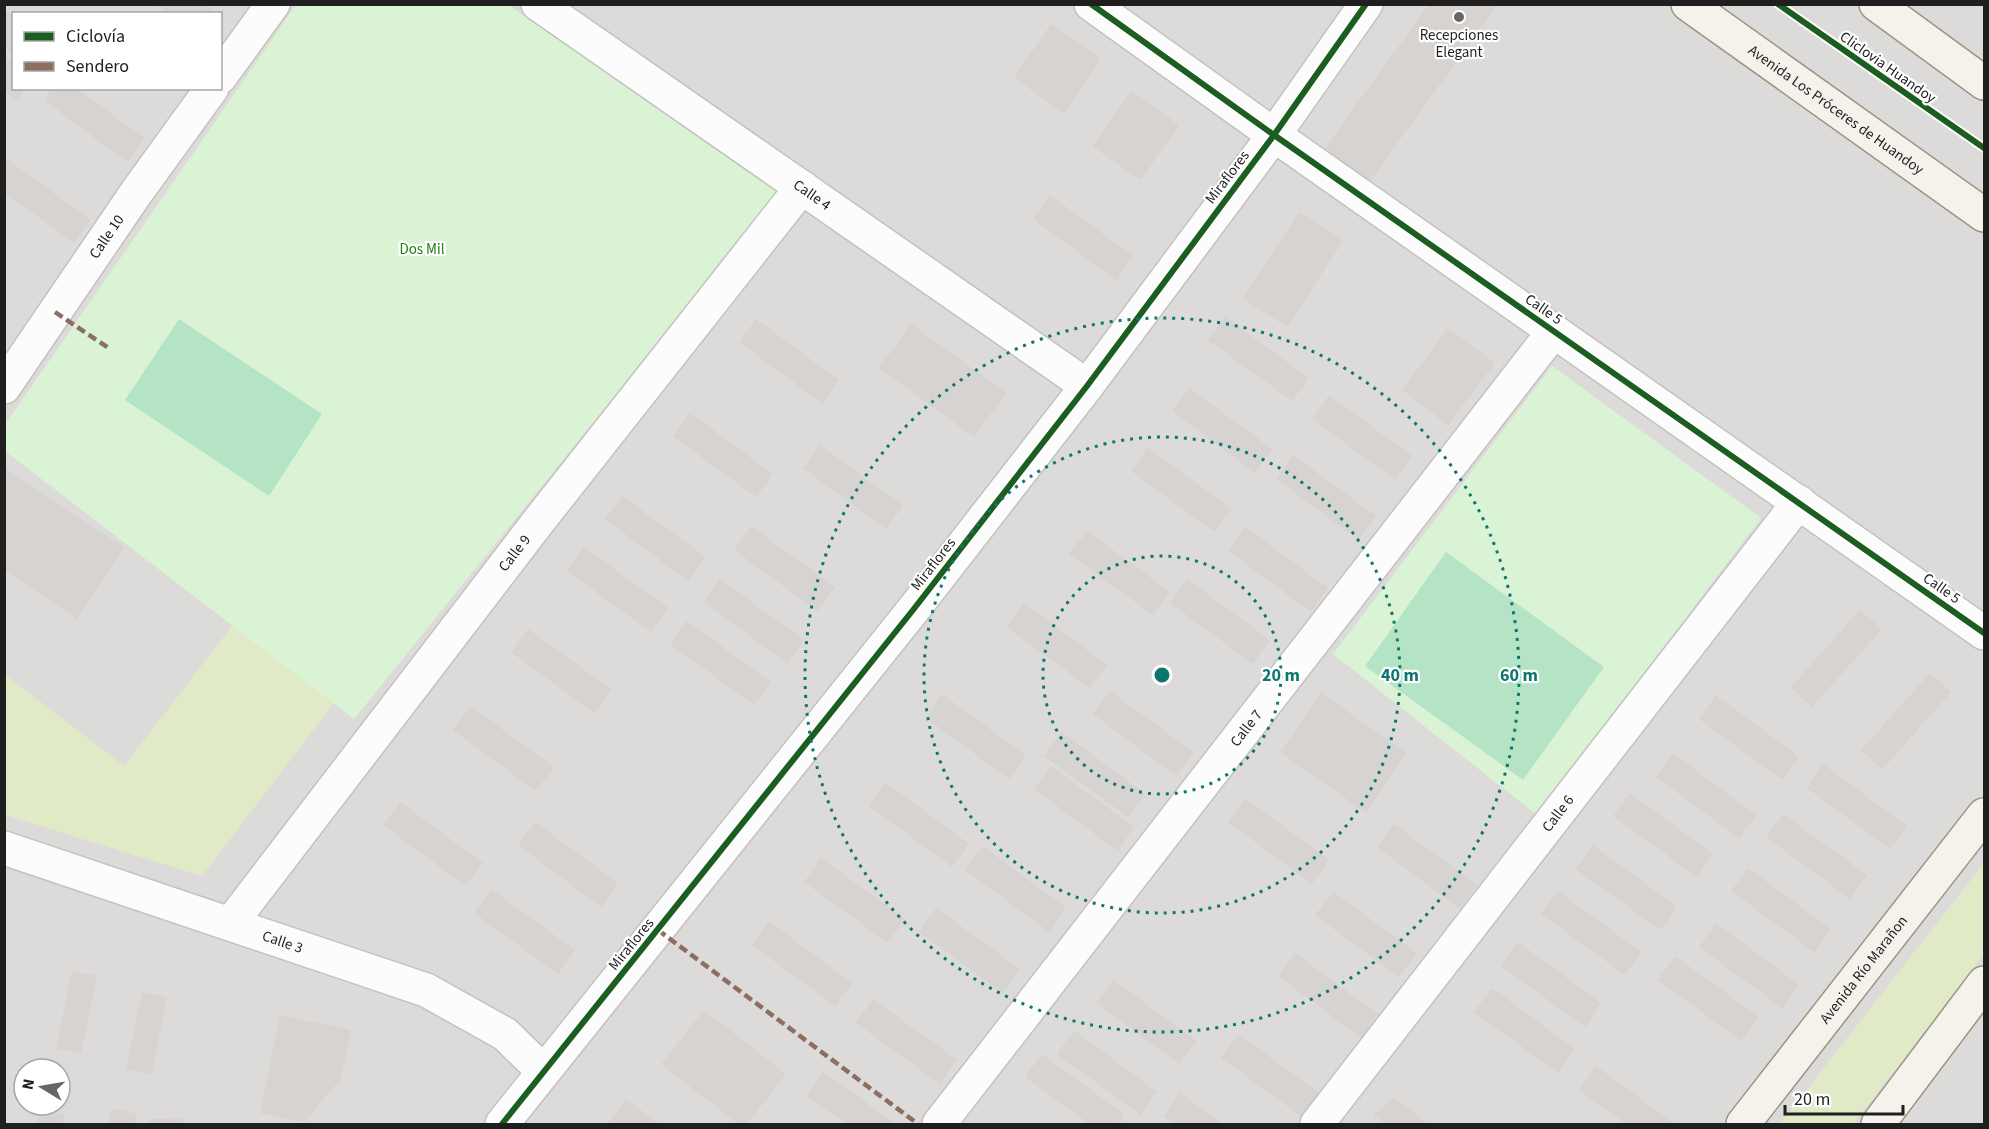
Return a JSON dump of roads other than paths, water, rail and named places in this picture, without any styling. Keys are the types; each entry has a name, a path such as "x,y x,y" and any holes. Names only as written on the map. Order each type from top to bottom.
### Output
{"main road":[{"name":"Avenida Los Próceres de Huandoy","path":"1688,4 1984,215"},
{"path":"1876,4 1984,83"},
{"name":"Avenida Río Marañon","path":"1743,1125 1984,815"},
{"path":"1878,1125 1984,983"}],"street":[{"path":"222,74 273,4"},
{"name":"Calle 4","path":"538,4 1087,386"},
{"name":"Calle 5","path":"1091,4 1984,633"},
{"name":"Miraflores","path":"502,1125 905,619 1087,386 1274,135 1366,4"},
{"name":"Calle 10","path":"4,387 136,194 211,90"},
{"name":"Calle 9","path":"231,923 538,522 802,187"},
{"name":"Calle 7","path":"939,1125 1554,330"},
{"name":"Calle 6","path":"1317,1125 1799,502"},
{"name":"Calle 3","path":"4,848 426,990 505,1034 543,1071"}],"place":[{"name":"Recepciones Elegant","path":"1459,17"}],"park label":[{"name":"Dos Mil","path":"422,249"}]}
